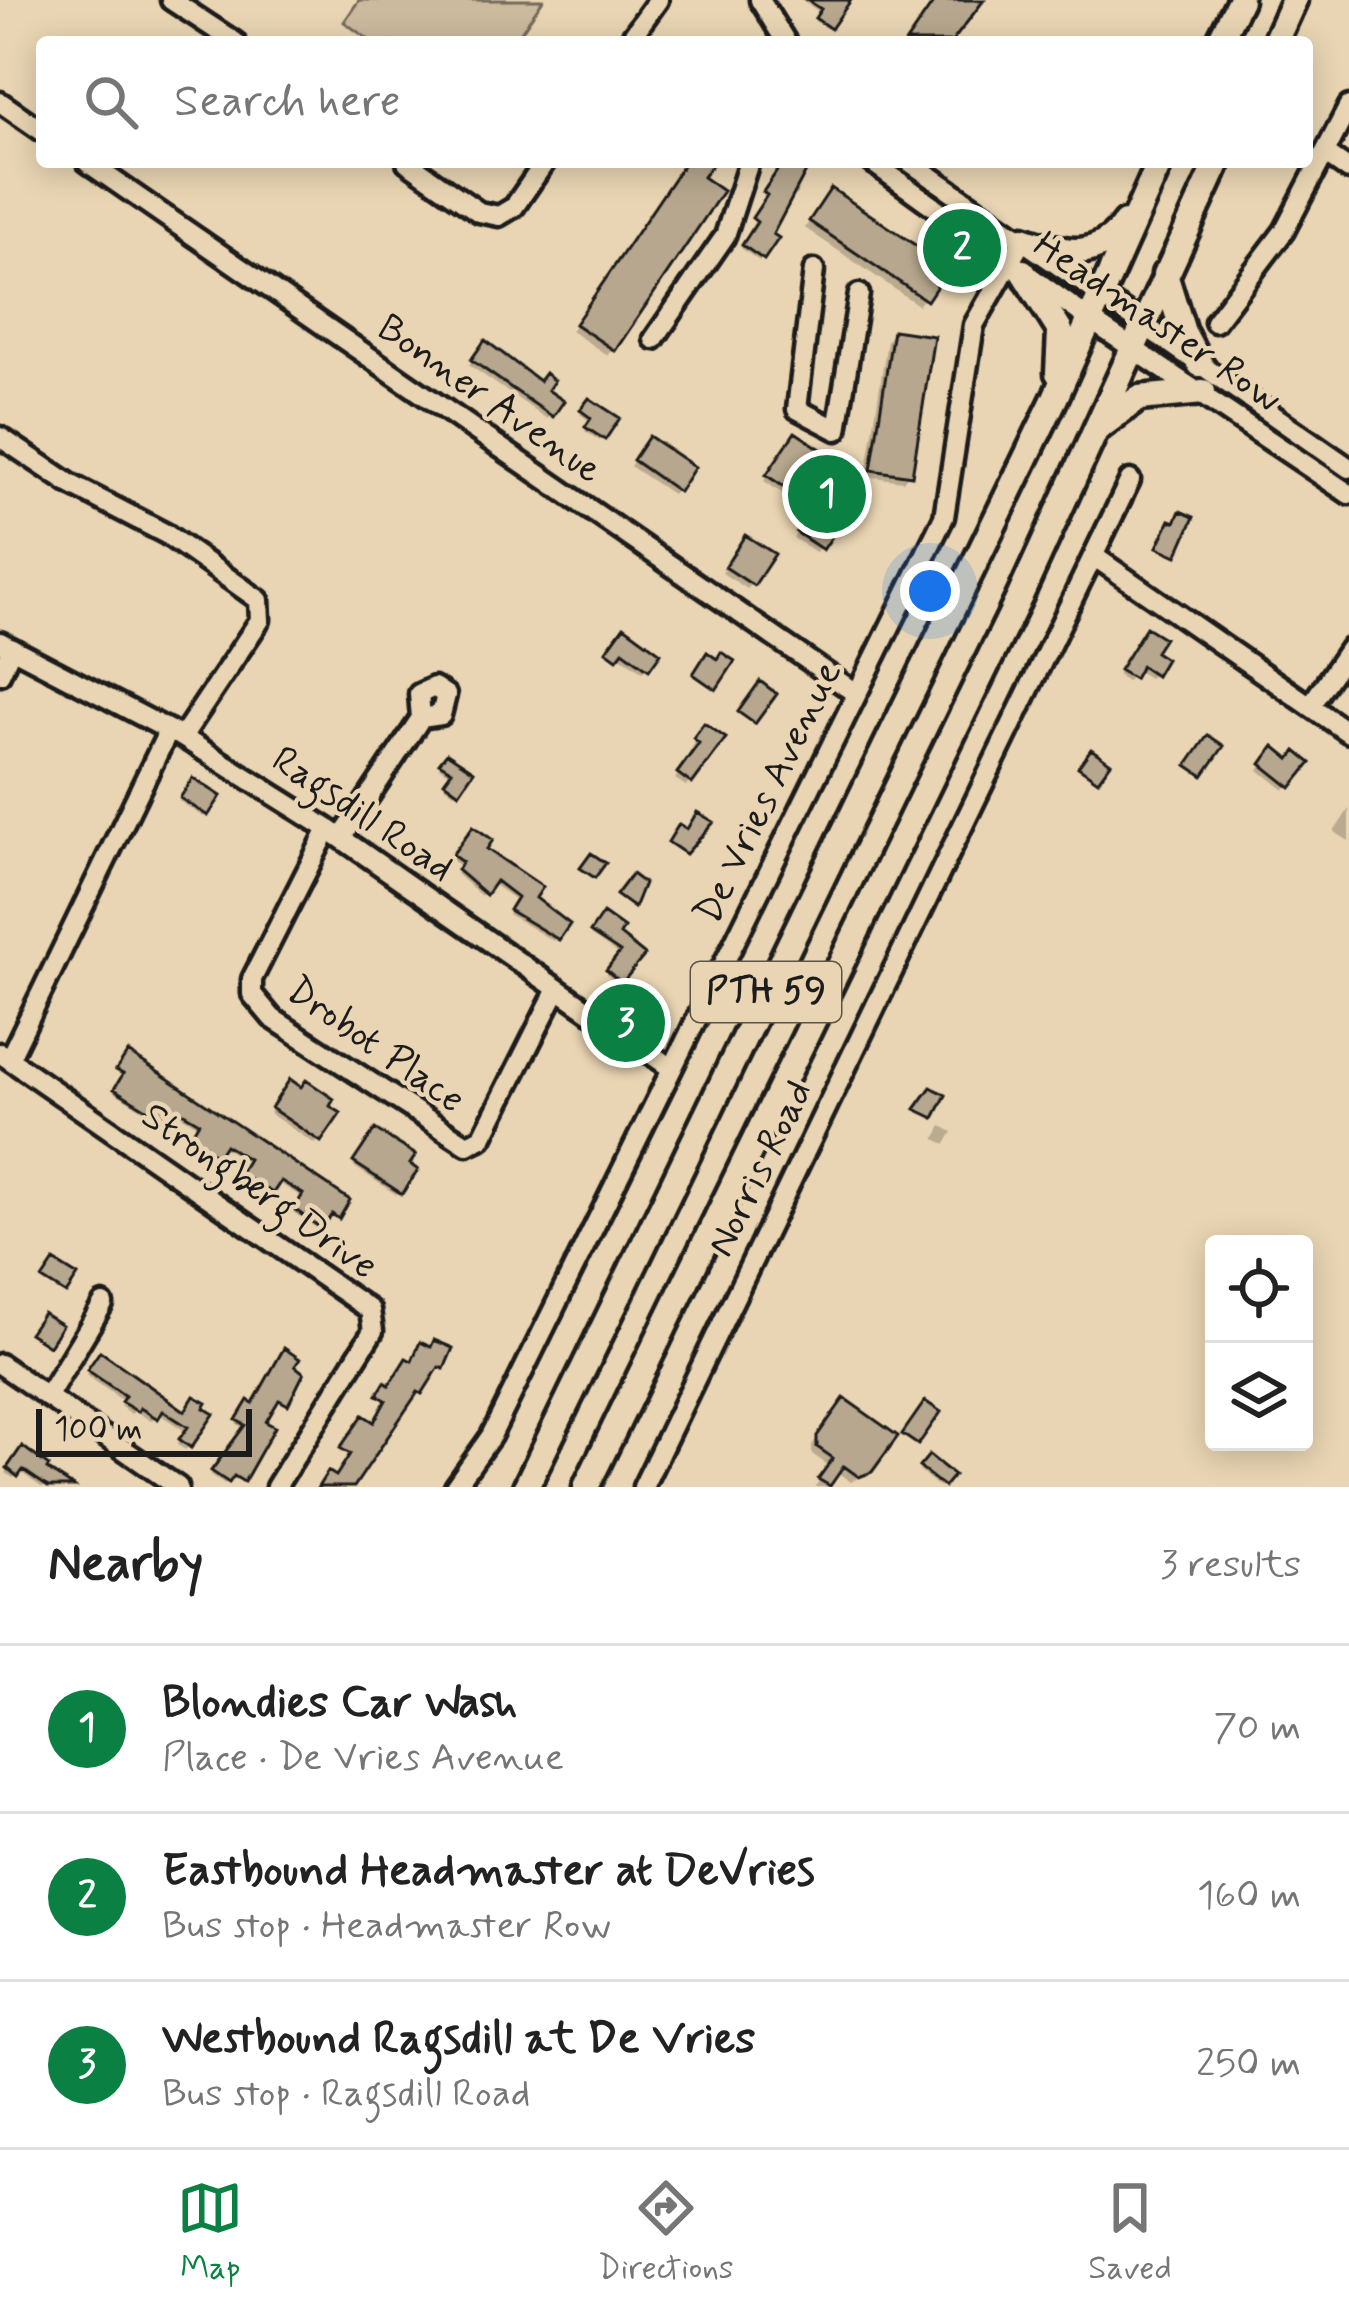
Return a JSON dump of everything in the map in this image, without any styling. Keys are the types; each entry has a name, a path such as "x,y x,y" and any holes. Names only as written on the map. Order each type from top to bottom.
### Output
{"main road":[{"path":"1222,36 1240,0"},
{"path":"1278,36 1294,0"},
{"name":"PTH 59","path":"526,1487 1054,398 1157,168"},
{"name":"PTH 59","path":"586,1487 1020,596 1215,168"},
{"path":"1023,239 1063,253 1090,251 1113,240 1143,196"},
{"path":"1015,266 1060,331 1054,398"},
{"path":"1166,274 1183,332 1200,364"},
{"path":"1090,434 1139,398 1202,392"}],"street":[{"path":"171,0 226,36"},
{"path":"632,36 658,0"},
{"path":"760,0 782,36"},
{"path":"0,102 36,127"},
{"path":"1215,322 1284,231 1349,106"},
{"path":"1326,154 1349,170"},
{"name":"Bonner Avenue","path":"96,168 854,692"},
{"path":"416,168 478,212 500,217 514,207 541,168"},
{"path":"654,338 725,236 747,168"},
{"name":"Headmaster Row","path":"879,168 1089,319 1200,364 1349,468"},
{"path":"908,191 915,168"},
{"name":"Headmaster Row","path":"919,168 1098,293 1202,392 1349,494"},
{"name":"De Vries Avenue","path":"455,1487 490,1436 944,518 972,334 1015,266 1023,239"},
{"path":"814,270 797,409 837,430 859,294"},
{"path":"0,437 70,484 166,534 259,600 260,620 176,733 4,1056"},
{"name":"Norris Road","path":"643,1487 1130,480"},
{"path":"1095,556 1349,733"},
{"path":"0,674 6,645"},
{"name":"Ragsdill Road","path":"6,645 176,733 335,833 671,1068"},
{"path":"1310,706 1349,650"},
{"path":"335,833 421,718"},
{"name":"Drobot Place","path":"335,833 252,979 252,994 272,1018 467,1145 482,1138 557,989"},
{"name":"Strongberg Drive","path":"4,1056 370,1310 373,1330 276,1487"},
{"path":"47,1397 103,1304"},
{"path":"0,1364 178,1487"}],"shaded area":[{"path":"359,0 543,0 518,36 364,36 344,22"}],"building":[{"path":"807,0 851,0 831,29 815,18 821,9"},
{"path":"935,0 984,0 957,36 910,36"},
{"path":"681,168 710,168 703,177 723,191 615,351 575,324"},
{"path":"779,168 808,168 773,234 779,238 764,260 742,245 757,222 752,218 767,195 763,192"},
{"path":"831,188 949,268 927,301 809,221"},
{"path":"893,330 934,336 912,476 871,470"},
{"path":"485,340 539,381 545,373 554,381 548,390 564,401 553,417 471,360"},
{"path":"589,398 620,418 605,440 585,427 591,418 580,410"},
{"path":"795,432 869,481 823,550 796,532 813,506 766,475"},
{"path":"649,436 695,467 679,492 633,460"},
{"path":"1180,511 1194,517 1177,556 1157,547"},
{"path":"745,535 775,554 754,586 725,567"},
{"path":"624,626 661,653 649,670 623,651 617,659 606,651"},
{"path":"1146,627 1164,638 1155,652 1166,659 1156,676 1141,666 1134,679 1119,670"},
{"path":"707,652 717,659 721,652 735,661 716,690 693,674"},
{"path":"760,681 777,694 755,724 738,712"},
{"path":"704,723 726,738 692,784 677,773 699,743 693,738"},
{"path":"1208,735 1224,746 1203,776 1187,765"},
{"path":"1274,746 1290,759 1296,751 1311,763 1291,788 1261,764"},
{"path":"1091,749 1111,763 1098,781 1078,767"},
{"path":"447,753 474,771 459,793 444,782 452,771 439,763"},
{"path":"193,778 221,796 208,816 180,798"},
{"path":"697,812 714,822 686,854 668,842 679,824 687,829"},
{"path":"473,826 493,840 487,849 543,887 536,898 570,924 559,940 509,910 517,897 496,881 486,895 457,870 462,862 452,855"},
{"path":"591,853 606,863 595,878 580,868"},
{"path":"632,874 644,883 634,908 616,895"},
{"path":"603,913 624,928 620,935 645,955 622,983 606,970 620,952 590,932"},
{"path":"128,1052 350,1200 339,1219 332,1214 322,1229 294,1209 303,1194 281,1181 273,1193 239,1174 248,1159 225,1145 217,1157 190,1137 199,1122 177,1109 169,1123 114,1089 123,1074 116,1070"},
{"path":"290,1079 301,1087 306,1080 334,1099 330,1106 341,1113 321,1142 271,1108"},
{"path":"931,1087 946,1095 934,1118 915,1109"},
{"path":"375,1129 416,1155 410,1164 418,1170 402,1194 353,1162"},
{"path":"54,1261 78,1276 66,1294 42,1279"},
{"path":"43,1313 62,1325 49,1346 29,1333"},
{"path":"434,1340 453,1348 444,1369 439,1367 422,1394 418,1392 354,1487 318,1487 328,1471 336,1476 350,1454 340,1448 363,1415 374,1422 386,1400 377,1395 385,1382 389,1385 406,1358 412,1361 420,1342 431,1347"},
{"path":"284,1348 300,1359 295,1366 304,1373 288,1405 279,1400 266,1422 275,1427 244,1482 234,1476 229,1483 211,1471 245,1425 236,1420 248,1400 253,1403"},
{"path":"100,1351 185,1411 194,1396 207,1403 204,1408 214,1414 191,1448 179,1439 188,1427 163,1411 158,1419 140,1408 138,1412 121,1402 125,1396 87,1370"},
{"path":"844,1398 898,1436 872,1472 859,1477 844,1466 830,1486 818,1479 833,1458 817,1447 817,1436"},
{"path":"925,1401 941,1412 918,1445 902,1434"},
{"path":"22,1446 74,1487 48,1487 23,1470 18,1477 7,1468"},
{"path":"929,1455 954,1475 944,1487 919,1467"}],"place":[{"name":"Eastbound Headmaster at DeVries","path":"962,248"},
{"name":"Blondies Car Wash","path":"827,494"},
{"name":"Westbound Ragsdill at De Vries","path":"626,1023"}]}
